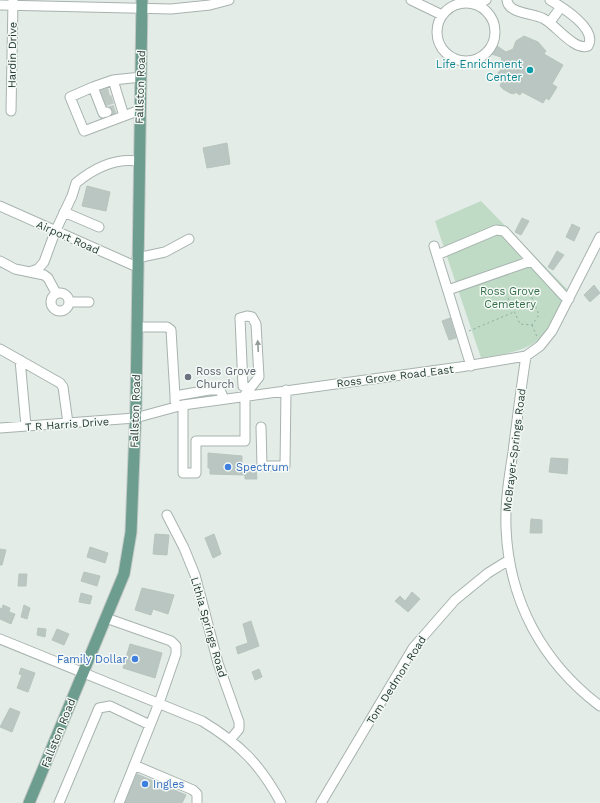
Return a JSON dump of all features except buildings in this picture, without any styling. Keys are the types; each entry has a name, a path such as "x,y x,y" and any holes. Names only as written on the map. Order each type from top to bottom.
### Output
{"main road":[{"name":"Fallston Road","path":"29,803 124,574 131,532 137,327 138,161 142,4"}],"street":[{"path":"0,6 13,3 142,4 197,7 229,0"},
{"path":"411,0 442,15"},
{"path":"477,4 486,0"},
{"path":"508,0 508,5 512,9 535,15 550,22 578,46 588,46 590,40 587,31 576,18 550,0"},
{"path":"467,2 477,4 492,16 496,35 493,44 487,52 475,60 460,61 451,57 444,51 439,43 437,34 438,24 442,15 448,8 457,3 467,2"},
{"name":"Hardin Drive","path":"12,111 13,3"},
{"path":"550,22 561,7"},
{"path":"140,110 84,131 70,97 113,80 141,76"},
{"path":"113,80 103,113 114,109"},
{"path":"93,87 107,97 114,109 124,116"},
{"path":"29,272 38,268 44,262 76,183 82,178 111,162 124,159 138,161"},
{"name":"Airport Road","path":"0,206 55,232 137,263"},
{"path":"64,212 100,227"},
{"path":"471,366 435,250 500,230 508,234 531,261 564,296 569,299"},
{"name":"Ross Grove Road East","path":"135,418 179,406 224,399 245,392 286,390 471,366 526,356 540,346 552,332 596,252 600,237"},
{"path":"137,263 165,252 189,239"},
{"path":"0,261 15,269 40,274 48,278"},
{"path":"448,290 531,261"},
{"path":"44,262 48,278 56,293"},
{"path":"56,293 51,301 54,308 60,311 64,310 70,302"},
{"path":"56,293 65,294 70,302"},
{"path":"70,302 89,302"},
{"path":"183,441 245,441 245,392 240,318 247,316 256,320 259,377 245,392"},
{"path":"137,327 167,327 171,330 175,396 179,406 183,441 183,473 196,473 196,441"},
{"path":"0,349 60,383 63,387 68,424"},
{"name":"McBrayer-Springs Road","path":"526,356 507,492 506,527 509,560 521,603 531,628 548,655 564,676 580,691 600,706"},
{"path":"20,360 26,426"},
{"path":"175,396 209,390 220,390 224,399"},
{"path":"261,427 262,466 285,466 286,390"},
{"name":"T R Harris Drive","path":"0,428 135,418"},
{"name":"Lithia Springs Road","path":"167,516 184,548 195,575 218,663 239,722 239,729 230,740"},
{"name":"Tom Dedmon Road","path":"321,803 413,648 455,600 488,573 509,560"},
{"path":"106,618 171,641 176,646 176,654 159,703 119,803"},
{"path":"0,639 202,721 250,756 262,771 281,803"},
{"path":"59,803 99,708 110,706 150,725"},
{"path":"134,765 193,790 197,794 197,803"}],"path":[{"path":"508,298 520,324 532,325 537,320 538,315 530,293"},
{"path":"471,330 515,312"},
{"path":"532,325 539,341"}],"green space":[{"name":"Ross Grove Cemetery","path":"481,201 567,289 552,322 538,340 517,351 481,358 435,221"}],"tunnel":[{"path":"101,94 109,92"},
{"path":"104,102 113,99"},
{"path":"107,112 115,109"}],"place":[{"name":"Life Enrichment Center","path":"530,70"},
{"name":"Ross Grove Church","path":"188,377"},
{"name":"Spectrum","path":"228,467"},
{"name":"Family Dollar","path":"135,659"},
{"name":"Ingles","path":"145,784"}]}
